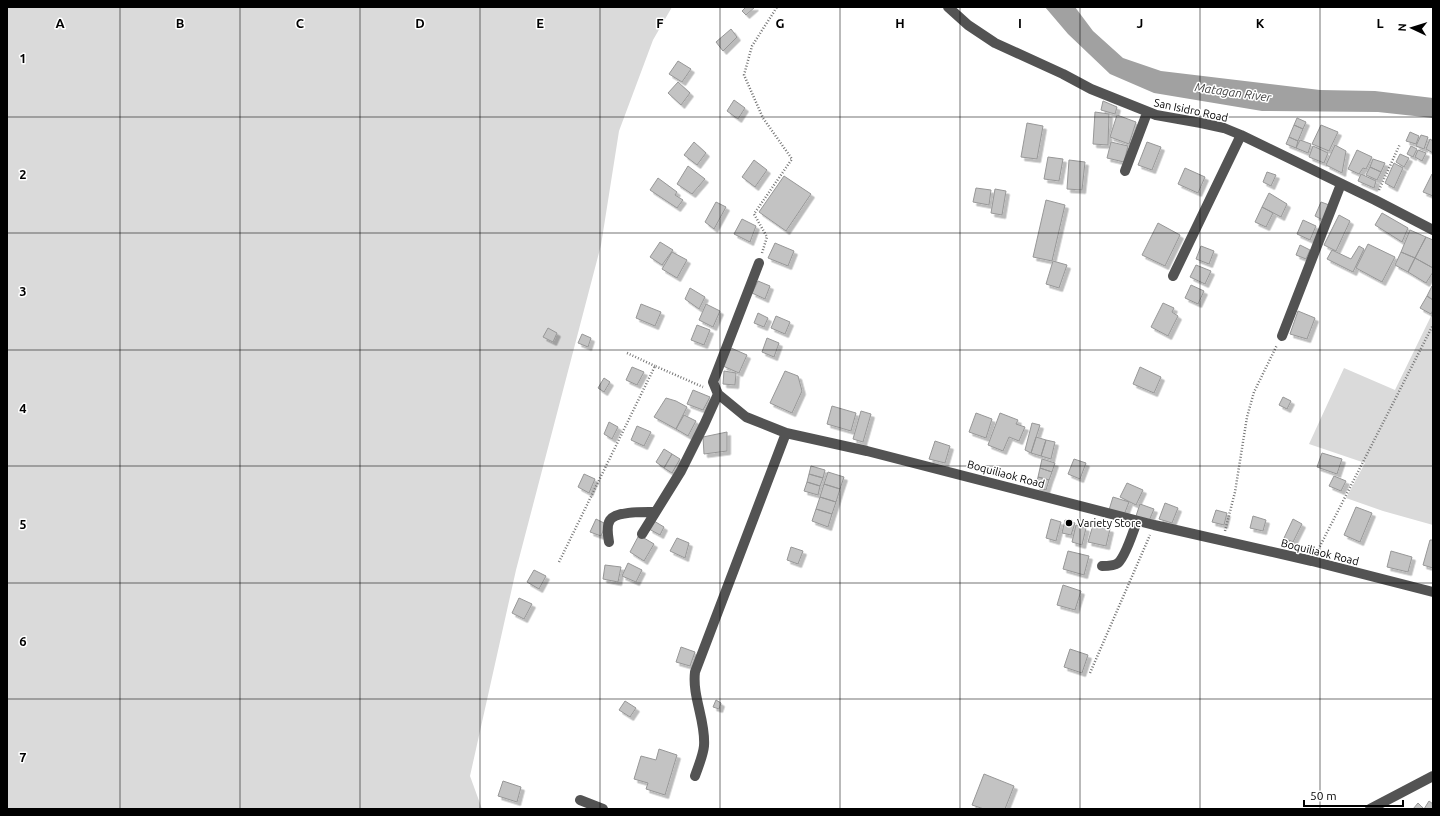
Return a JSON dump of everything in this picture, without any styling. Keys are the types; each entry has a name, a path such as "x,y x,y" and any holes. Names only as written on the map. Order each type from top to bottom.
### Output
{"street":[{"name":"San Isidro Road","path":"948,7 968,25 995,44 1063,74 1091,89 1147,113 1224,128 1241,135 1433,230"},
{"path":"1125,171 1147,113"},
{"path":"1173,276 1241,135"},
{"path":"1282,336 1342,184"},
{"path":"642,534 681,471 718,394 713,382 759,263"},
{"name":"Boquiliaok Road","path":"718,394 746,417 786,433 867,451 1154,525 1223,542 1312,561 1433,592"},
{"path":"696,776 704,747 701,714 694,682 695,672 786,433"},
{"path":"609,542 608,525 614,516 636,512 655,512"},
{"path":"1102,566 1118,563 1138,521"},
{"path":"1372,808 1433,776"},
{"path":"580,800 603,809"}],"path":[{"path":"759,263 767,237 754,214 792,159 763,118 744,75 752,46 777,7"},
{"path":"1374,200 1400,144"},
{"path":"1312,561 1433,325"},
{"path":"1223,542 1235,492 1247,417 1254,392 1282,336"},
{"path":"627,353 718,394"},
{"path":"559,562 655,366"},
{"path":"1090,673 1154,525"}],"shaded area":[{"path":"7,7 672,7 653,40 619,131 601,245 516,570 470,776 482,809 7,809"},
{"path":"1433,312 1433,525 1383,511 1346,498 1365,463 1309,444 1344,368 1395,390"}],"water":[{"name":"Matagan River","path":"1045,7 1075,7 1093,31 1123,58 1161,71 1320,90 1375,91 1433,98 1433,118 1378,112 1262,111 1154,93 1110,74 1068,34"}],"building":[{"path":"746,7 755,7 746,15 742,11"},
{"path":"731,29 737,37 723,51 716,42"},
{"path":"678,61 691,69 682,82 669,74"},
{"path":"678,82 690,93 681,105 668,93"},
{"path":"734,100 745,108 738,119 727,111"},
{"path":"1103,101 1117,107 1115,114 1101,110"},
{"path":"1095,112 1109,114 1108,145 1093,144"},
{"path":"1117,115 1136,122 1129,144 1110,137"},
{"path":"1297,118 1306,122 1303,129 1294,125"},
{"path":"1027,123 1043,126 1037,159 1021,157"},
{"path":"1294,125 1303,129 1298,141 1289,137"},
{"path":"1321,125 1338,132 1329,151 1312,144"},
{"path":"1410,132 1419,136 1416,144 1406,141"},
{"path":"1421,135 1428,137 1424,149 1416,146"},
{"path":"1289,137 1298,141 1296,148 1286,144"},
{"path":"1430,139 1433,141 1433,153 1426,149"},
{"path":"1300,140 1311,144 1308,153 1296,148"},
{"path":"694,142 706,153 697,165 684,155"},
{"path":"1111,142 1128,146 1124,162 1107,158"},
{"path":"1147,142 1161,147 1152,170 1138,165"},
{"path":"1335,145 1346,151 1342,173 1326,165"},
{"path":"1313,146 1328,153 1324,163 1309,157"},
{"path":"1411,146 1417,149 1413,157 1407,154"},
{"path":"1357,150 1372,157 1366,169 1363,168 1359,174 1348,169"},
{"path":"1418,150 1426,153 1422,161 1415,157"},
{"path":"1400,154 1409,158 1404,167 1396,162"},
{"path":"1048,157 1063,159 1059,181 1044,179"},
{"path":"1373,159 1385,163 1381,172 1370,167"},
{"path":"754,160 767,170 755,187 742,177"},
{"path":"1069,160 1085,162 1082,190 1067,189"},
{"path":"1394,163 1403,168 1394,188 1385,183"},
{"path":"688,166 705,179 692,194 677,184"},
{"path":"1370,167 1381,172 1377,180 1366,175"},
{"path":"1185,168 1205,177 1198,193 1178,184"},
{"path":"1267,172 1276,175 1271,186 1263,182"},
{"path":"1361,174 1376,181 1374,188 1358,181"},
{"path":"1433,174 1433,196 1423,192"},
{"path":"784,176 811,194 786,231 759,212"},
{"path":"658,178 677,192 675,195 683,200 677,208 650,190"},
{"path":"976,188 991,190 989,205 973,202"},
{"path":"995,189 1006,191 1002,215 991,213"},
{"path":"1269,193 1287,204 1281,217 1262,207"},
{"path":"1046,200 1065,205 1052,261 1033,257"},
{"path":"716,202 726,207 714,229 705,222"},
{"path":"1321,202 1332,206 1325,221 1315,216"},
{"path":"1262,207 1273,213 1266,227 1255,222"},
{"path":"1382,213 1408,228 1402,242 1375,225"},
{"path":"1339,215 1350,221 1336,251 1324,245"},
{"path":"742,219 756,226 750,242 734,234"},
{"path":"1303,220 1316,226 1310,240 1297,234"},
{"path":"1158,223 1180,235 1165,266 1142,255"},
{"path":"1410,230 1426,237 1415,258 1401,252"},
{"path":"1426,237 1433,240 1433,268 1415,258"},
{"path":"660,242 673,250 662,265 650,257"},
{"path":"775,243 794,251 788,266 768,258"},
{"path":"1368,244 1395,257 1382,282 1356,268"},
{"path":"1300,245 1310,250 1306,259 1296,255"},
{"path":"1201,246 1214,251 1209,264 1196,259"},
{"path":"1359,246 1364,249 1353,272 1327,259 1332,250 1351,259"},
{"path":"672,252 687,260 677,278 662,269"},
{"path":"1401,252 1415,258 1408,272 1395,265"},
{"path":"1415,258 1433,268 1433,272 1426,283 1408,272"},
{"path":"1053,261 1067,265 1059,288 1046,284"},
{"path":"1196,265 1211,271 1205,284 1190,277"},
{"path":"758,281 770,286 765,299 752,293"},
{"path":"1191,285 1204,291 1198,304 1185,298"},
{"path":"1432,286 1433,287 1433,300 1427,296"},
{"path":"690,288 705,297 699,309 685,299"},
{"path":"1427,296 1433,300 1433,310 1431,314 1420,308"},
{"path":"1163,303 1174,308 1172,312 1178,316 1168,336 1151,327"},
{"path":"641,304 661,312 655,326 636,318"},
{"path":"706,304 720,311 713,327 699,320"},
{"path":"1298,311 1315,318 1307,339 1290,334"},
{"path":"758,313 768,318 764,327 754,323"},
{"path":"776,316 790,322 785,334 771,328"},
{"path":"697,325 710,330 704,345 691,340"},
{"path":"548,328 557,333 553,342 543,337"},
{"path":"582,334 591,338 588,347 578,343"},
{"path":"767,338 779,343 774,357 762,352"},
{"path":"731,348 747,355 739,373 723,366"},
{"path":"632,367 644,372 637,385 626,380"},
{"path":"1140,367 1161,377 1154,393 1133,384"},
{"path":"724,371 736,373 735,385 723,384"},
{"path":"785,371 798,376 802,391 792,413 770,403"},
{"path":"604,378 610,382 604,392 598,388"},
{"path":"693,390 710,397 703,410 687,404"},
{"path":"1283,397 1291,401 1287,409 1279,405"},
{"path":"666,398 687,407 676,429 654,417"},
{"path":"832,406 856,413 851,431 827,424"},
{"path":"861,411 871,414 863,442 853,439"},
{"path":"976,413 992,419 986,438 969,432"},
{"path":"1000,413 1018,420 1016,424 1025,427 1019,441 1009,437 1003,451 988,445"},
{"path":"684,415 696,421 688,436 676,429"},
{"path":"609,422 618,427 612,439 604,434"},
{"path":"1032,423 1040,425 1031,453 1025,450"},
{"path":"637,426 651,432 644,446 631,440"},
{"path":"727,432 727,451 704,454 703,437"},
{"path":"1036,437 1046,440 1041,456 1031,453"},
{"path":"1046,440 1055,442 1051,459 1041,456"},
{"path":"935,441 950,446 945,463 929,459"},
{"path":"664,449 672,454 664,468 656,462"},
{"path":"1322,453 1342,459 1337,474 1317,467"},
{"path":"672,454 680,459 672,473 664,468"},
{"path":"1042,459 1055,463 1052,472 1040,468"},
{"path":"1074,459 1086,463 1080,479 1068,474"},
{"path":"811,466 825,470 823,478 809,474"},
{"path":"1040,468 1052,472 1049,480 1038,477"},
{"path":"828,472 844,477 840,489 824,484"},
{"path":"584,474 595,479 589,493 578,487"},
{"path":"809,474 823,478 820,486 807,482"},
{"path":"1334,476 1346,481 1341,491 1329,486"},
{"path":"1038,477 1049,480 1046,490 1036,486"},
{"path":"807,482 820,486 818,495 804,491"},
{"path":"1127,483 1143,490 1136,505 1120,497"},
{"path":"824,484 840,489 836,502 820,497"},
{"path":"820,497 836,502 832,514 816,509"},
{"path":"1113,497 1129,502 1124,515 1109,510"},
{"path":"1165,503 1178,508 1172,523 1159,519"},
{"path":"1140,504 1154,509 1149,521 1136,516"},
{"path":"1356,507 1372,513 1360,542 1344,535"},
{"path":"816,509 832,514 828,527 812,521"},
{"path":"1216,510 1227,513 1224,525 1212,522"},
{"path":"1253,516 1266,520 1263,531 1250,528"},
{"path":"596,519 606,524 601,536 590,532"},
{"path":"1051,519 1061,522 1056,541 1046,538"},
{"path":"1293,519 1302,524 1293,542 1284,538"},
{"path":"1065,520 1075,523 1071,535 1062,533"},
{"path":"654,521 664,527 660,535 649,529"},
{"path":"1076,525 1086,528 1082,545 1072,542"},
{"path":"1093,525 1110,529 1106,546 1088,542"},
{"path":"639,535 654,544 644,561 630,552"},
{"path":"677,538 689,543 685,558 670,551"},
{"path":"1430,540 1433,540 1433,568 1423,565"},
{"path":"791,547 803,551 798,564 787,560"},
{"path":"1068,551 1089,556 1084,575 1063,569"},
{"path":"1391,551 1412,557 1408,572 1387,567"},
{"path":"628,563 642,570 636,582 622,576"},
{"path":"605,565 621,567 618,582 603,579"},
{"path":"534,570 546,576 539,589 527,582"},
{"path":"1063,585 1081,591 1075,610 1057,605"},
{"path":"519,598 532,604 524,619 512,613"},
{"path":"681,647 695,652 690,666 676,662"},
{"path":"1070,649 1088,655 1082,673 1064,667"},
{"path":"716,700 721,703 719,709 713,707"},
{"path":"625,701 636,708 630,717 619,710"},
{"path":"659,749 677,755 665,795 646,789 648,783 634,779 641,756 656,760"},
{"path":"984,774 1014,786 1005,809 984,809 972,805"},
{"path":"503,781 521,787 517,802 498,796"},
{"path":"1429,801 1433,804 1433,809 1424,809"},
{"path":"1418,803 1423,808 1413,809"}],"place":[{"name":"Variety Store","path":"1069,523"}]}
